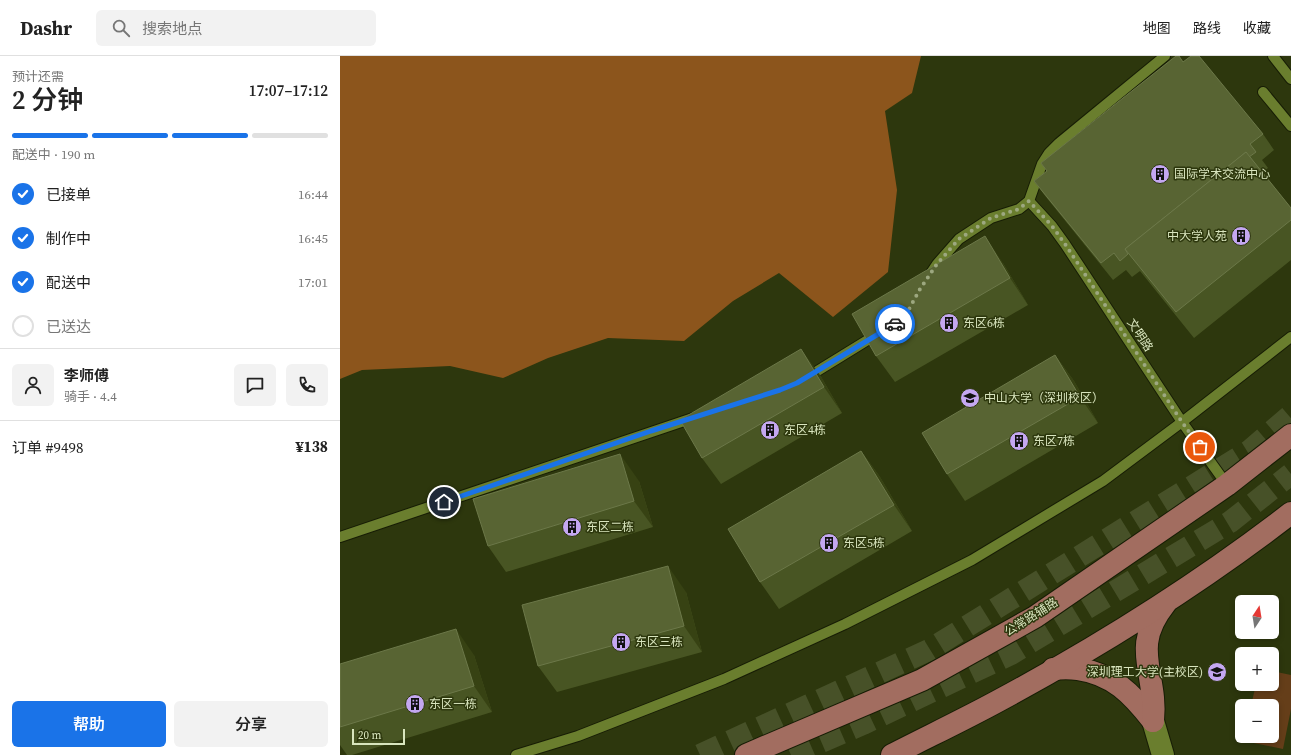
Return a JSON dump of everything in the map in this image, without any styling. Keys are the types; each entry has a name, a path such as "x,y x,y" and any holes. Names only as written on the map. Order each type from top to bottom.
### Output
{"main road":[{"name":"公常路辅路","path":"746,755 922,680 1035,617 1227,485 1291,435"},
{"path":"892,755 998,701 1113,635 1219,566 1291,514"},
{"path":"1153,721 1154,697 1146,658 1146,643 1155,619 1170,599"},
{"path":"1053,669 1060,668 1083,670 1102,675 1110,679 1129,694 1153,721"}],"street":[{"path":"1153,721 1163,755"}],"lane":[{"path":"924,283 937,264 959,239 991,218 1019,209 1029,201 1042,164 1049,153 1059,143 1165,56"},
{"path":"1272,56 1291,79"},
{"path":"1263,92 1291,126"},
{"name":"文明路","path":"1029,201 1052,226 1065,244 1182,422 1227,485"},
{"path":"797,383 887,329"},
{"path":"516,755 578,736 724,679 845,624 972,560 1104,481 1291,337"},
{"path":"340,537 704,414"}],"shaded area":[{"path":"340,56 921,56 912,93 885,111 897,190 888,272 833,317 779,273 733,301 684,341 608,338 548,358 503,378 450,366 362,370 340,379"},
{"path":"1279,672 1291,675 1291,709 1283,749 1254,743 1279,743 1279,699 1253,699 1254,691 1279,691"}],"building":[{"name":"国际学术交流中心","path":"1176,56 1179,56 1183,62 1191,56 1199,56 1263,134 1250,144 1256,152 1249,157 1246,152 1125,249 1128,254 1120,261 1114,253 1101,263 1034,181 1047,171 1041,163"},
{"name":"中大学人苑","path":"1246,152 1291,208 1291,220 1176,312 1125,249"},
{"path":"985,236 1010,278 876,356 852,314"},
{"path":"801,349 824,387 702,458 680,420"},
{"path":"1055,355 1080,397 947,474 922,433"},
{"path":"861,451 894,505 760,582 728,529"},
{"path":"620,454 634,501 488,546 473,499"},
{"path":"668,566 684,626 538,666 522,605"},
{"path":"456,629 474,686 340,727 340,664"}],"tunnel":[{"path":"700,755 929,650 1249,451 1291,415"},
{"path":"791,755 863,724 1011,654 1230,522 1291,474"}],"way so far":[{"path":"895,324 900,321 908,311 920,289 937,264 959,239 991,218 1019,209 1029,201 1052,226 1065,244 1200,447"}],"place":[{"name":"国际学术交流中心","path":"1160,174"},
{"name":"中大学人苑","path":"1241,236"},
{"name":"东区6栋","path":"949,323"},
{"name":"中山大学（深圳校区）","path":"970,398"},
{"name":"东区4栋","path":"770,430"},
{"name":"东区7栋","path":"1019,441"},
{"name":"东区二栋","path":"572,527"},
{"name":"东区5栋","path":"829,543"},
{"name":"东区三栋","path":"621,642"},
{"name":"深圳理工大学(主校区)","path":"1217,672"},
{"name":"东区一栋","path":"415,704"}],"route":[{"path":"444,502 651,431 780,390 797,383 895,324"}]}
